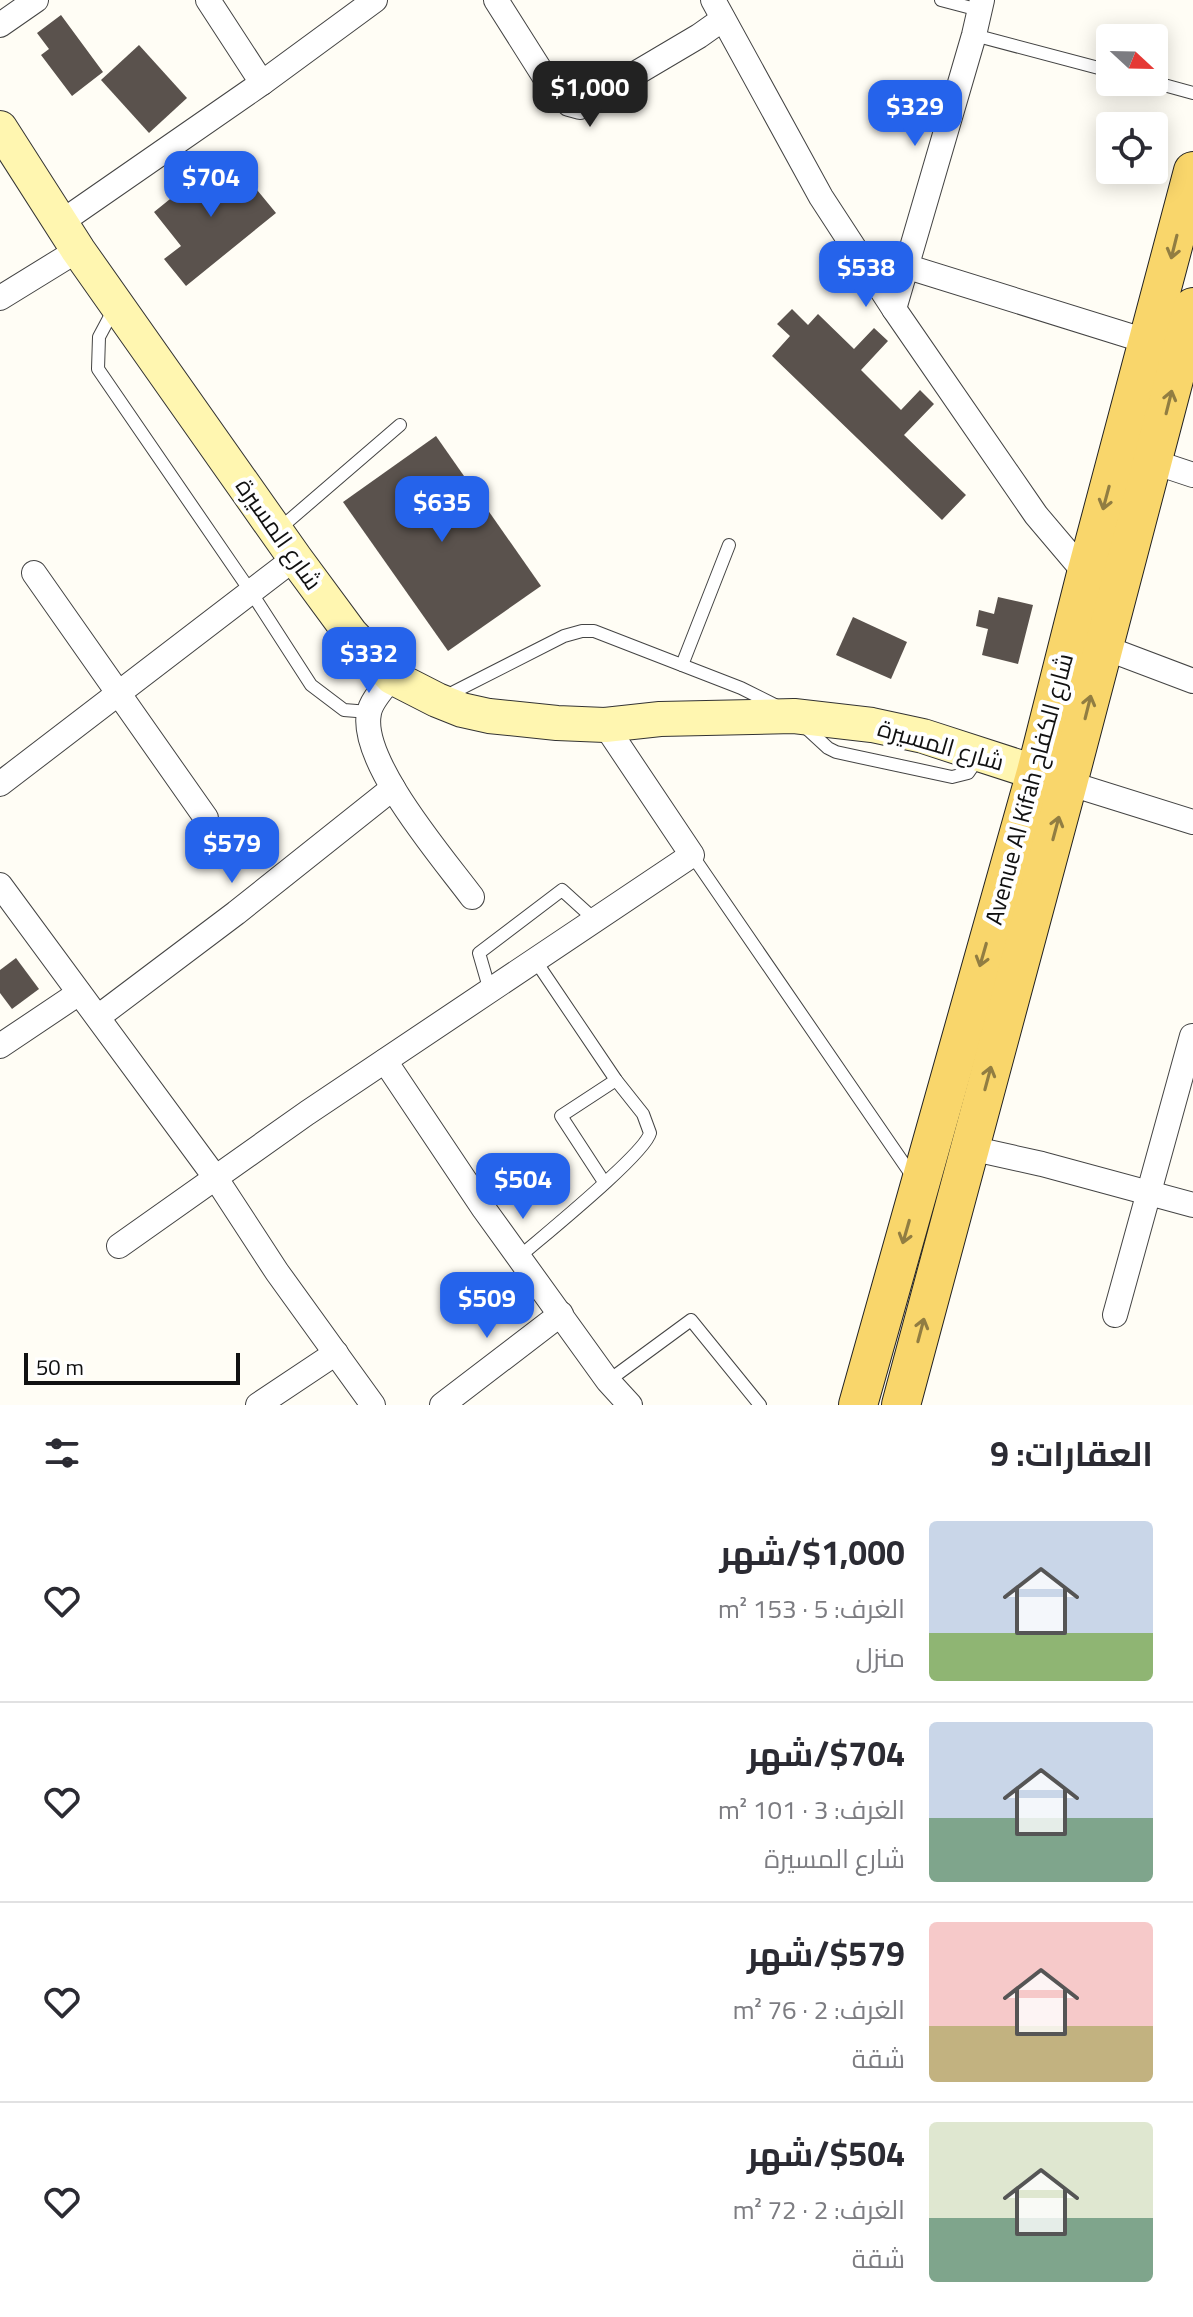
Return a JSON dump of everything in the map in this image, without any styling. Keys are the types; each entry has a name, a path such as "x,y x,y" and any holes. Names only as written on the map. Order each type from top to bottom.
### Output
{"main road":[{"name":"Avenue Al Kifah شارع الكفاح","path":"901,1405 970,1148 1052,778 1086,574 1193,171"},
{"name":"Avenue Al Kifah شارع الكفاح","path":"855,1403 919,1186 1052,778 1103,647 1193,307"}],"street":[{"path":"0,25 36,0"},
{"path":"208,0 262,83"},
{"path":"6,288 262,83 375,0"},
{"path":"496,0 551,87 569,104 580,107 602,98 628,78 699,36 718,9 821,197 1036,515 1086,574"},
{"path":"894,309 981,5"},
{"name":"شارع المسيرة","path":"0,128 69,236 285,544 351,634 392,677 437,700 489,716 557,723 605,725 660,719 794,716 872,725 923,736 1052,778"},
{"path":"905,266 1146,341"},
{"path":"1154,462 1193,475"},
{"path":"0,784 251,592 285,544"},
{"path":"34,573 206,818"},
{"path":"1103,647 1193,681"},
{"path":"392,677 369,712 369,734 378,761 393,788 472,897"},
{"path":"119,1246 215,1177 692,855 605,725"},
{"path":"1052,778 1193,822"},
{"path":"98,1017 236,913 393,788"},
{"path":"0,885 215,1177 277,1272 373,1405"},
{"path":"0,1046 79,993"},
{"path":"1115,1315 1192,1036"},
{"path":"385,1061 484,1209 608,1381 630,1405"},
{"path":"970,1148 1193,1205"},
{"path":"442,1405 561,1314"},
{"path":"258,1405 336,1353"}],"lane":[{"path":"941,0 981,5"},
{"path":"974,35 1096,67"},
{"path":"1168,86 1193,93"},
{"path":"116,304 99,337 98,369 311,685 344,710 369,712"},
{"path":"285,544 400,425"},
{"path":"682,665 729,545"},
{"path":"437,700 564,636 594,631 741,688 794,716"},
{"path":"692,855 919,1186"},
{"path":"490,991 479,953 562,890 594,919"},
{"path":"519,1257 644,1145 650,1133 643,1114 616,1080 535,960"},
{"path":"604,1182 561,1116 616,1080"},
{"path":"608,1381 691,1320 760,1405"}],"building":[{"path":"61,15 103,72 72,96 41,55 49,49 37,33"},
{"path":"139,45 187,98 149,133 101,80"},
{"path":"217,161 229,176 239,168 276,213 186,286 164,259 181,246 154,212"},
{"path":"792,309 808,325 818,314 854,349 874,328 888,341 861,370 901,410 920,390 934,404 904,435 966,495 942,520 772,356 790,336 777,324"},
{"path":"436,436 541,586 448,651 343,502"},
{"path":"998,597 1033,605 1018,664 982,655 988,629 976,626 979,610 994,614"},
{"path":"853,617 907,642 891,679 836,655"},
{"path":"16,958 39,989 12,1009 0,993 0,970"}]}
